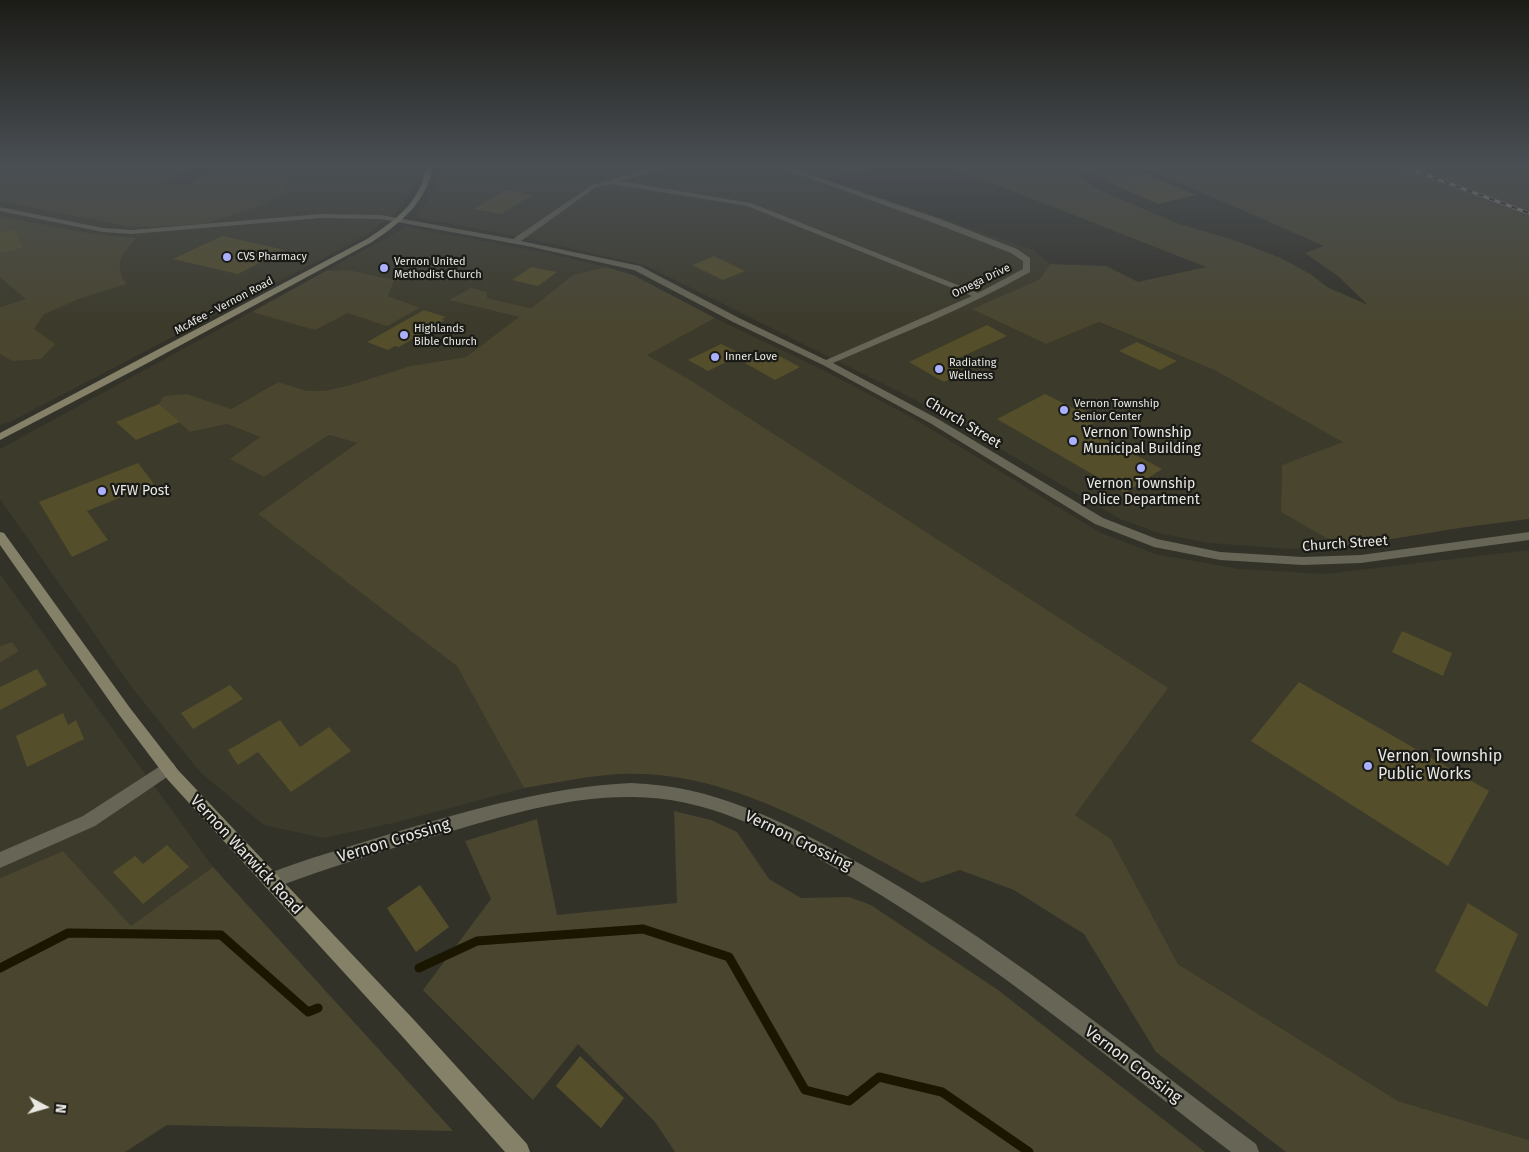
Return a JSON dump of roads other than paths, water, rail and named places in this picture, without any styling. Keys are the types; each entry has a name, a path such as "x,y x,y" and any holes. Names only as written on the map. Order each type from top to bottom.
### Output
{"main road":[{"name":"McAfee - Vernon Road","path":"0,437 347,252 397,219"},
{"name":"Vernon Warwick Road","path":"0,536 125,712 194,800 408,1028 519,1152"}],"street":[{"name":"Church Street","path":"48,219 103,230 132,232 288,219"},
{"name":"Church Street","path":"397,219 516,241 637,268 736,320 826,363 934,421 1099,520 1154,543 1220,556 1303,561 1360,559 1529,536"},
{"path":"516,241 548,219"},
{"path":"786,219 978,296"},
{"name":"Omega Drive","path":"826,363 978,296 1027,270 1026,260 1014,251 931,219"},
{"path":"0,860 89,821 168,768"},
{"name":"Vernon Crossing","path":"271,881 321,863 449,824 524,804 600,790 662,791 720,804 779,829 851,866 917,906 1005,966 1248,1152"}],"waterway":[{"path":"419,968 477,941 643,929 729,957 805,1090 849,1101 879,1077 942,1092 1029,1152"},
{"path":"0,968 68,933 221,935 308,1012 318,1008"}],"place":[{"name":"CVS Pharmacy","path":"227,257"},
{"name":"Vernon United Methodist Church","path":"384,268"},
{"name":"Highlands Bible Church","path":"404,335"},
{"name":"Inner Love","path":"715,357"},
{"name":"Radiating Wellness","path":"939,369"},
{"name":"Vernon Township Senior Center","path":"1064,410"},
{"name":"Vernon Township Municipal Building","path":"1073,441"},
{"name":"Vernon Township Police Department","path":"1141,468"},
{"name":"VFW Post","path":"102,491"},
{"name":"Vernon Township Public Works","path":"1368,766"}]}
